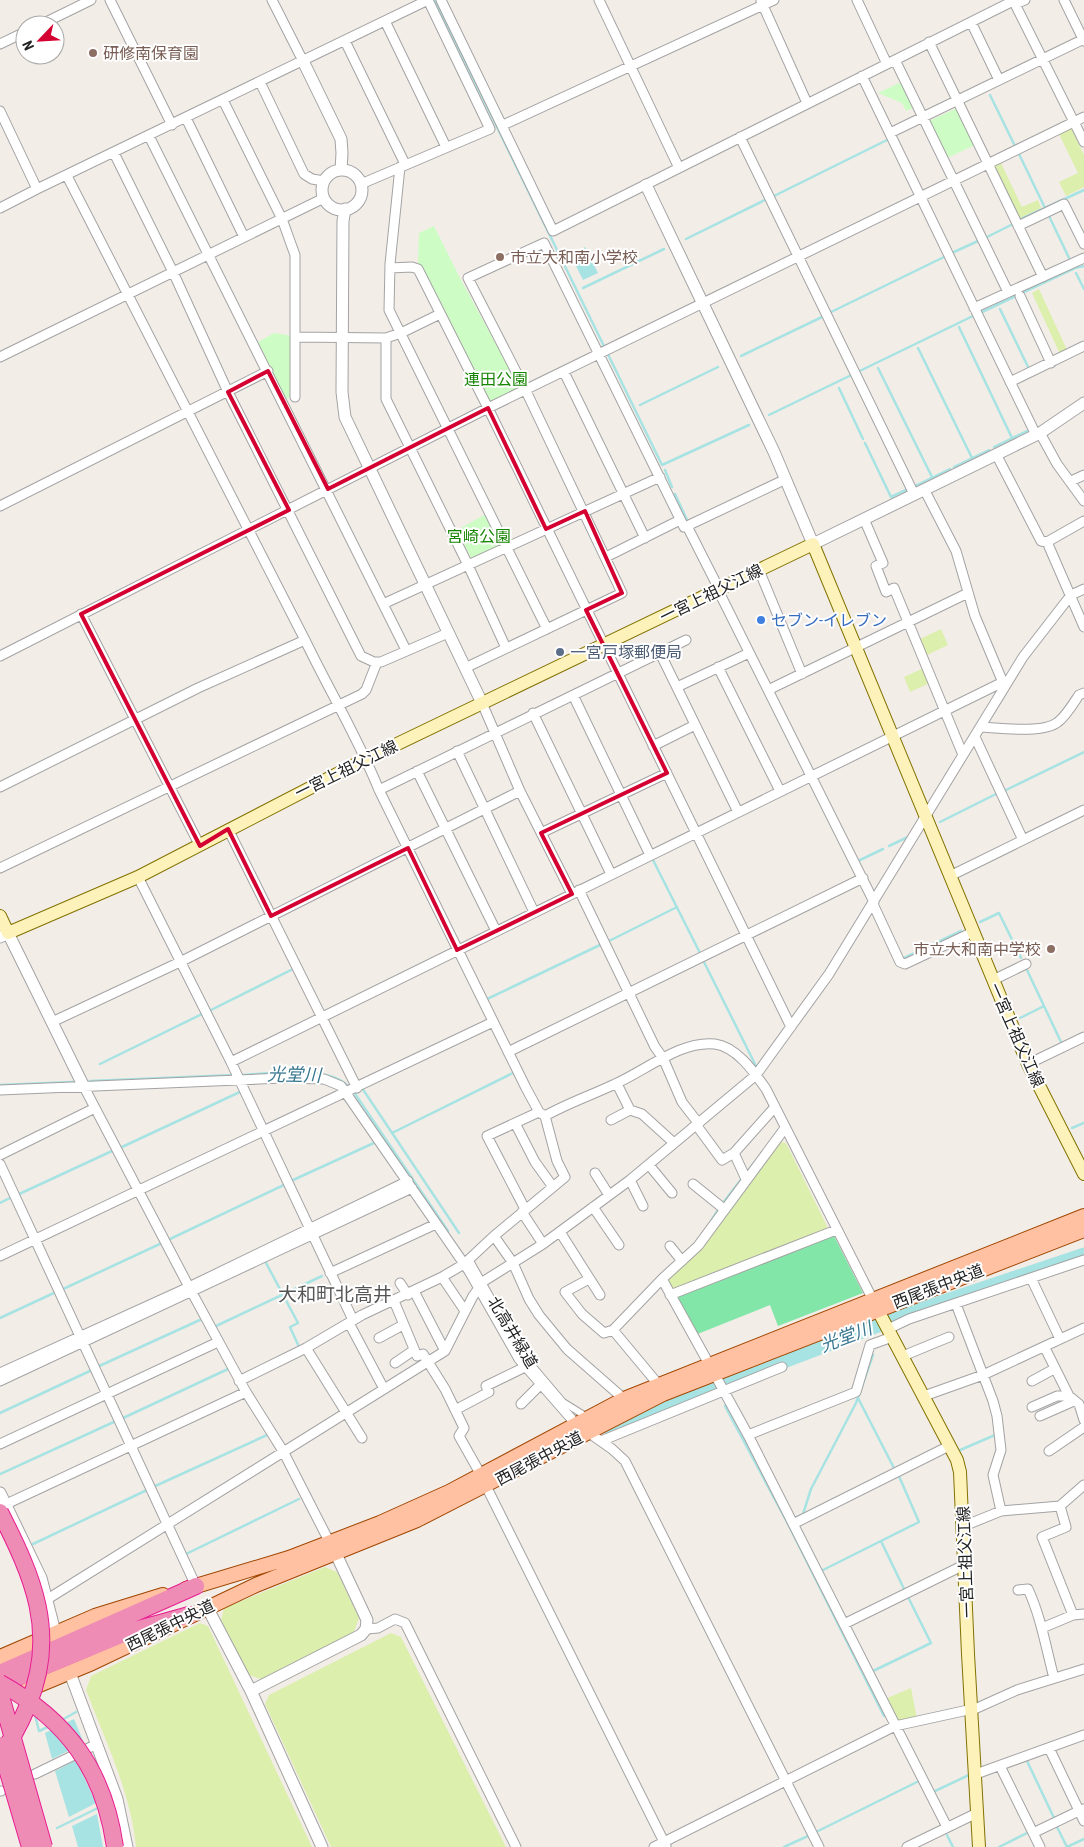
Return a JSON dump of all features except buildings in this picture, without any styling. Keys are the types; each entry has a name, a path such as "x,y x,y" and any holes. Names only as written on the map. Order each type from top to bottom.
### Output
{"highway":[{"path":"0,1754 19,1725 33,1694 40,1664 42,1636 39,1608 31,1578 2,1508"},
{"path":"0,1673 196,1586"},
{"path":"0,1684 128,1632 189,1615"},
{"path":"0,1684 48,1715 82,1754 103,1795 115,1847"},
{"path":"0,1693 44,1847"},
{"path":"0,1745 30,1847"}],"main road":[{"name":"一宮上祖父江線","path":"4,935 138,877 366,759 813,544 1028,1064 1084,1174"},
{"path":"0,916 4,935"},
{"name":"西尾張中央道","path":"884,1320 1084,1216"},
{"name":"西尾張中央道","path":"483,1480 587,1433 638,1406 884,1320 1084,1230"},
{"name":"一宮上祖父江線","path":"884,1320 924,1396 960,1472 979,1847"},
{"name":"西尾張中央道","path":"0,1657 55,1632 121,1607 333,1548 417,1520 581,1420 624,1399 658,1384 718,1379"},
{"name":"西尾張中央道","path":"0,1700 70,1673 207,1606 333,1548"}],"street":[{"path":"60,15 91,0"},
{"path":"110,0 172,125"},
{"path":"272,0 340,139 342,153 341,170"},
{"path":"0,208 428,0 490,129 361,184"},
{"path":"441,0 553,231 929,42 1014,2 1025,0"},
{"path":"599,0 679,168"},
{"path":"503,125 631,67 762,2 774,0"},
{"path":"857,0 923,117 1008,292"},
{"path":"890,133 1084,40 1064,0"},
{"path":"762,2 807,104"},
{"path":"1014,2 1084,142"},
{"path":"385,21 446,147"},
{"path":"971,22 999,80"},
{"path":"0,44 15,37"},
{"path":"345,41 402,165 390,268 389,310 547,629"},
{"path":"929,42 1043,277"},
{"path":"862,76 1010,382 1038,434 1084,501"},
{"path":"260,82 304,174 312,179 324,181"},
{"path":"223,100 282,219 295,255 295,397"},
{"path":"0,111 37,190"},
{"path":"0,656 488,408 1084,117"},
{"path":"186,118 244,237"},
{"path":"149,136 328,489 406,650"},
{"path":"740,137 855,373 919,492 956,551 968,593 1004,684"},
{"path":"114,153 228,392 361,656 378,662 448,633"},
{"path":"341,170 354,173 361,184 362,191 357,203 345,209 333,207 324,198 322,187 324,181 331,173 341,170"},
{"path":"67,176 305,640 336,706 366,759 378,790 457,950 508,1052 542,1114 557,1161 565,1177 466,1261 442,1277 239,1381"},
{"path":"646,185 786,479 813,544 1038,434 1084,403"},
{"path":"0,357 324,198"},
{"path":"1018,226 1064,204 1084,244"},
{"path":"345,209 343,221 342,406 348,425 482,703 520,791 629,992 655,1047 663,1058 682,1102 722,1160 734,1153 774,1107"},
{"path":"465,668 622,593 526,391 468,278 544,243 604,351 660,477 862,878 900,962 905,964 973,932"},
{"path":"976,312 1008,292 1084,258"},
{"path":"390,268 412,267 418,269 791,1027"},
{"path":"1020,296 1051,363"},
{"path":"295,337 386,338 401,333 440,314"},
{"path":"386,338 384,392 506,648"},
{"path":"1010,382 1084,346"},
{"path":"0,506 268,371"},
{"path":"564,372 645,538"},
{"path":"996,454 1041,540 1047,542 1084,522"},
{"path":"1071,481 1084,474"},
{"path":"383,604 660,477"},
{"path":"606,557 645,538 786,479"},
{"path":"864,519 883,563 876,566 886,592 894,588 964,755"},
{"path":"1047,542 1084,627"},
{"path":"760,570 802,674"},
{"path":"46,1600 446,1351 465,1311 481,1284 544,1244 630,1180 756,1075 829,974 975,737 1004,684 1071,595 1084,589"},
{"path":"768,690 968,593"},
{"path":"81,614 200,846"},
{"path":"0,787 135,719 305,640"},
{"path":"378,790 686,640"},
{"path":"660,653 738,812"},
{"path":"677,687 749,653"},
{"path":"0,868 366,690 378,662"},
{"path":"718,667 780,791"},
{"path":"231,1062 944,710 1004,684"},
{"path":"981,727 1034,729 1053,725 1058,722 1079,695 1084,693"},
{"path":"573,695 650,855"},
{"path":"534,713 611,874"},
{"path":"653,746 696,725"},
{"path":"975,737 1023,840"},
{"path":"457,751 534,912"},
{"path":"417,771 496,931"},
{"path":"542,833 667,773"},
{"path":"52,1022 180,962 520,791"},
{"path":"950,876 1084,810"},
{"path":"228,830 322,1018 352,1090 436,1224 466,1261 481,1284 525,1367 540,1385 581,1420 587,1433 601,1441 625,1461 819,1847"},
{"path":"138,877 264,1130 384,1390"},
{"path":"508,1052 862,878"},
{"path":"4,935 52,1022 138,1192 239,1381 283,1451 333,1548 367,1620 366,1629 361,1635 251,1691"},
{"path":"993,980 1026,964"},
{"path":"0,1256 493,1022"},
{"path":"1028,1064 1084,1037"},
{"path":"544,1244 524,1211 487,1136 617,1084 663,1058 691,1048 716,1044 739,1057 756,1075 884,1320"},
{"path":"0,1090 238,1078 283,1078 324,1079 352,1090"},
{"path":"617,1084 630,1110 642,1114 674,1143"},
{"path":"0,1155 96,1108"},
{"path":"611,1120 630,1110"},
{"path":"516,1123 535,1162 553,1187"},
{"path":"589,1279 565,1292 582,1314 604,1333 613,1330 662,1279 698,1246 785,1128"},
{"path":"734,1153 746,1179"},
{"path":"0,1164 196,1586"},
{"path":"649,1165 672,1193"},
{"path":"594,1173 609,1195"},
{"path":"630,1180 643,1206"},
{"path":"0,1373 82,1339 190,1290 410,1184"},
{"path":"693,1184 724,1209"},
{"path":"593,1207 619,1245"},
{"path":"330,1273 436,1224"},
{"path":"670,1295 836,1230"},
{"path":"560,1232 600,1295"},
{"path":"494,1236 513,1263 529,1299 539,1315 567,1349 624,1399"},
{"path":"670,1246 682,1261"},
{"path":"884,1320 909,1319 1084,1260"},
{"path":"442,1277 465,1311"},
{"path":"1031,1278 1060,1339"},
{"path":"662,1279 748,1436 946,1827"},
{"path":"400,1283 411,1293 446,1351"},
{"name":"北高井緑道","path":"481,1284 524,1356 581,1420"},
{"path":"394,1301 417,1356 423,1354 446,1389 464,1428 459,1436 483,1480 665,1844"},
{"path":"956,1304 998,1416 1001,1450 993,1475 1001,1511"},
{"path":"748,1436 856,1392 870,1345 884,1320"},
{"path":"379,1338 403,1325"},
{"path":"924,1396 983,1375 1045,1348 1084,1328"},
{"path":"613,1330 658,1384"},
{"path":"902,1356 949,1337"},
{"path":"0,1381 82,1339"},
{"path":"0,1444 218,1342"},
{"path":"306,1348 362,1438"},
{"path":"1045,1348 1054,1368 1077,1400 1084,1420"},
{"path":"412,1372 399,1360 414,1350"},
{"path":"455,1410 489,1392 486,1386 525,1367"},
{"path":"601,1441 718,1379 782,1367"},
{"path":"1032,1381 1054,1368"},
{"path":"521,1404 540,1385"},
{"path":"2,1508 246,1392"},
{"path":"1032,1407 1057,1396 1077,1400"},
{"path":"1040,1416 1077,1400"},
{"path":"1049,1451 1084,1427"},
{"path":"793,1524 949,1446"},
{"path":"964,1526 1001,1511 1060,1506 1084,1485"},
{"path":"0,1493 2,1508 32,1559 55,1632"},
{"path":"1060,1506 1066,1527 1042,1537 1073,1615"},
{"path":"844,1624 964,1565"},
{"path":"1018,1590 1028,1588 1042,1628 1054,1678"},
{"path":"207,1606 251,1691 322,1847"},
{"path":"1042,1628 1073,1615 1084,1614"},
{"path":"366,1629 378,1628 395,1619 405,1622 516,1847"},
{"path":"654,1847 665,1844 895,1726 972,1710 1016,1690 1084,1669"},
{"path":"70,1673 117,1800 128,1847"},
{"path":"976,1774 1084,1735"},
{"path":"35,1774 97,1744"},
{"path":"1049,1748 1081,1810 1084,1821"},
{"path":"1000,1766 1040,1847"},
{"path":"1033,1833 1081,1810"},
{"path":"907,1847 978,1813"}],"highlighted area":[{"path":"268,371 328,489 488,408 546,529 585,511 622,593 586,610 667,773 541,833 572,894 457,950 408,848 271,916 228,829 200,846 81,614 289,510 228,392"}],"green space":[{"path":"901,82 913,108 906,111 902,103 878,93"},
{"path":"957,108 975,145 947,158 929,121"},
{"path":"1070,126 1084,155 1084,187 1066,196 1059,182 1078,173 1058,132"},
{"path":"1000,161 1022,207 1038,200 1041,208 1018,219 992,165"},
{"name":"連田公園","path":"434,226 520,388 490,403 418,263 419,233"},
{"path":"1039,289 1067,350 1060,354 1032,293"},
{"path":"274,333 292,336 292,396 286,399 258,342"},
{"name":"宮崎公園","path":"486,514 502,544 471,558 457,530"},
{"path":"941,629 948,645 925,656 918,640"},
{"path":"924,668 930,683 910,692 904,677"},
{"path":"780,1142 786,1143 827,1226 826,1230 670,1289 668,1280 703,1248"},
{"path":"833,1234 863,1293 778,1326 770,1305 695,1335 674,1297"},
{"path":"325,1567 337,1572 359,1618 354,1632 261,1679 249,1675 221,1620 224,1608"},
{"path":"200,1623 208,1626 312,1847 136,1847 129,1807 123,1787 86,1690 91,1676"},
{"path":"391,1633 401,1637 506,1847 331,1847 265,1704 269,1695"},
{"path":"911,1688 917,1719 898,1723 885,1699"}],"water":[{"path":"585,247 598,273 583,280 570,254"},
{"path":"74,1719 84,1743 52,1759 45,1733"},
{"path":"76,1760 96,1803 69,1817 55,1771"},
{"path":"97,1814 103,1847 78,1847 72,1826"}],"waterway":[{"path":"435,0 662,465 749,425"},
{"path":"990,95 1014,144"},
{"path":"774,196 889,139"},
{"path":"1019,154 1045,208"},
{"path":"1021,219 1084,190"},
{"path":"686,239 767,199"},
{"path":"1049,216 1070,260"},
{"path":"987,237 1011,225"},
{"path":"954,252 978,241"},
{"path":"583,288 664,249"},
{"path":"829,313 944,257"},
{"path":"980,313 1075,268 1084,266"},
{"path":"1076,273 1084,289"},
{"path":"1000,309 1029,369"},
{"path":"769,415 975,315"},
{"path":"741,356 824,316"},
{"path":"959,327 1012,438"},
{"path":"918,348 972,458"},
{"path":"640,405 718,367"},
{"path":"878,368 932,477"},
{"path":"839,388 863,439"},
{"path":"994,447 1029,430"},
{"path":"865,443 891,497 908,489"},
{"path":"954,467 989,450"},
{"path":"913,487 950,469"},
{"path":"665,470 672,487"},
{"path":"675,494 688,522"},
{"path":"1004,791 1084,752"},
{"path":"940,822 998,793"},
{"path":"889,846 910,836"},
{"path":"858,861 883,849"},
{"path":"652,858 700,953"},
{"path":"607,942 677,907"},
{"path":"980,922 999,913 1021,958"},
{"path":"904,958 961,931"},
{"path":"485,1000 602,944"},
{"path":"703,960 757,1068"},
{"path":"209,1011 293,969"},
{"path":"1027,970 1061,1042"},
{"path":"1020,1018 1044,1006"},
{"path":"100,1064 204,1013"},
{"name":"光堂川","path":"241,1075 282,1072 313,1073 327,1075 340,1080 349,1087"},
{"path":"392,1133 513,1073"},
{"name":"光堂川","path":"90,1081 235,1075"},
{"path":"0,1085 73,1082"},
{"path":"362,1088 459,1233"},
{"path":"122,1147 242,1091"},
{"name":"光堂川","path":"353,1091 448,1231"},
{"path":"1072,1128 1084,1123"},
{"path":"291,1181 376,1142"},
{"path":"17,1195 112,1151"},
{"path":"747,1172 754,1163"},
{"path":"723,1203 743,1177"},
{"path":"170,1239 286,1184"},
{"path":"0,1203 12,1197"},
{"path":"711,1221 718,1210"},
{"path":"61,1290 162,1243"},
{"name":"光堂川","path":"612,1431 744,1376 899,1317 1084,1255"},
{"path":"265,1261 298,1323 290,1327 299,1347"},
{"path":"216,1326 322,1276"},
{"path":"0,1318 56,1292"},
{"path":"97,1367 202,1319"},
{"path":"795,1518 803,1514 811,1489 856,1403 873,1355"},
{"path":"121,1419 228,1369"},
{"path":"0,1413 92,1370"},
{"path":"858,1398 895,1470"},
{"path":"725,1406 787,1522 884,1716"},
{"path":"0,1474 116,1421"},
{"path":"153,1487 267,1435"},
{"path":"958,1451 995,1435"},
{"path":"821,1571 919,1522 898,1474"},
{"path":"33,1544 147,1490"},
{"path":"184,1555 299,1499"},
{"path":"881,1541 905,1591"},
{"path":"871,1672 931,1643 908,1597"},
{"path":"62,1720 76,1712"},
{"path":"35,1715 39,1731 50,1726"},
{"path":"1027,1761 1055,1820"},
{"path":"933,1792 969,1775"},
{"path":"816,1832 919,1781"},
{"path":"57,1828 100,1807"},
{"path":"1056,1825 1067,1847"},
{"path":"999,1847 1029,1832"},
{"path":"947,1835 953,1847"},
{"path":"784,1847 808,1836"},
{"path":"1067,1847 1084,1839"}],"place":[{"name":"研修南保育園","path":"93,53"},
{"name":"市立大和南小学校","path":"500,257"},
{"name":"セブン-イレブン","path":"761,620"},
{"name":"一宮戸塚郵便局","path":"560,652"},
{"name":"市立大和南中学校","path":"1051,949"}],"district":[{"name":"大和町北高井","path":"335,1294"}]}
